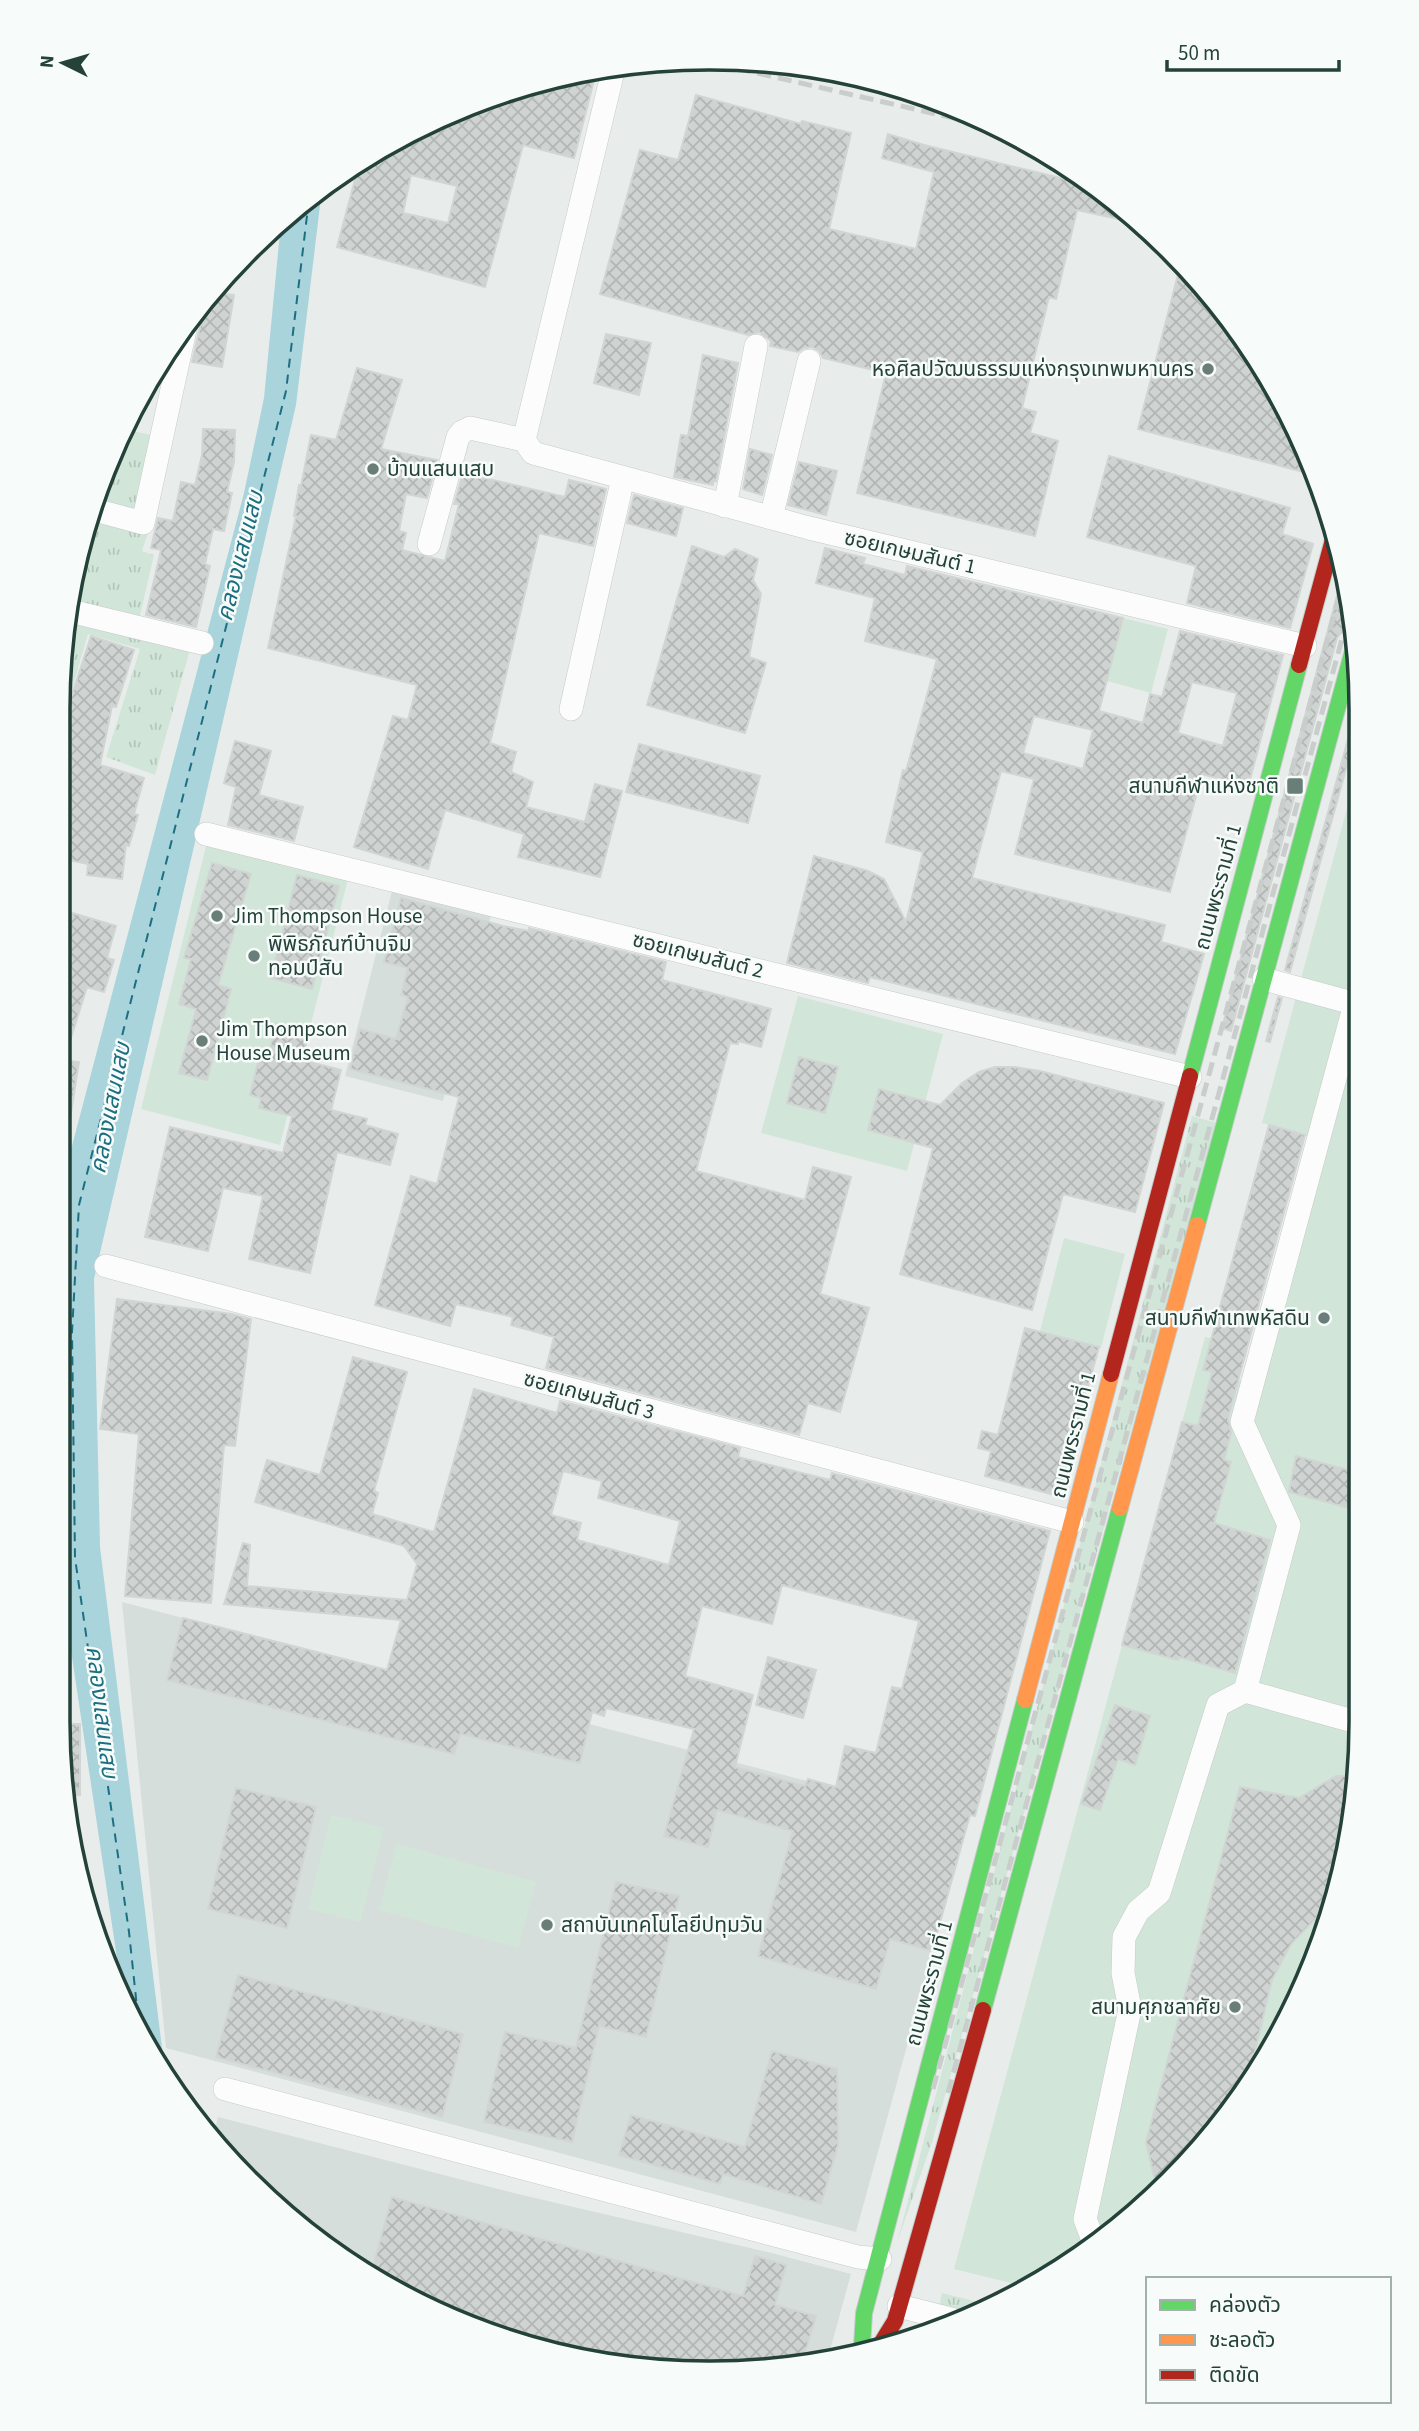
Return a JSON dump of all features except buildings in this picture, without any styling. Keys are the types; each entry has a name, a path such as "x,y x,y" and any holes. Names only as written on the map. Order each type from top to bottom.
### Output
{"main road":[{"name":"ถนนพระรามที่ 1","path":"886,2336 895,2321 899,2306 894,2255 1072,1522 1329,554"},
{"name":"ถนนพระรามที่ 1","path":"862,2342 864,2313 894,2255 1016,1895 1348,669"}],"street":[{"path":"524,440 611,77"},
{"path":"724,506 756,346"},
{"path":"102,512 143,523 180,351"},
{"path":"771,518 809,361"},
{"name":"ซอยเกษมสันต์ 1","path":"429,544 458,437 470,428 524,440 533,453 724,506 1305,646"},
{"path":"571,709 623,478"},
{"path":"77,613 202,643"},
{"name":"ซอยเกษมสันต์ 2","path":"206,834 1190,1077"},
{"path":"1264,979 1349,1003"},
{"path":"1245,1692 1289,1525 1242,1422 1349,1037"},
{"name":"ซอยเกษมสันต์ 3","path":"106,1266 1072,1522"},
{"path":"1091,2235 1085,2219 1130,2010 1124,1973 1124,1937 1138,1911 1159,1893 1218,1705 1245,1692 1349,1720"},
{"path":"225,2090 858,2258 894,2255"},
{"path":"899,2306 942,2317"}],"shaded area":[{"path":"392,891 491,916 443,1101 345,1076"},
{"name":"สถาบันเทคโนโลยีปทุมวัน","path":"122,1602 968,1823 856,2232 166,2048"},
{"path":"218,2117 518,2194 851,2274 830,2350 751,2360 668,2360 585,2349 504,2327 427,2295 354,2253 320,2229 257,2174 216,2127"}],"green space":[{"path":"134,431 156,436 139,517 103,506"},
{"path":"100,517 149,530 142,551 154,555 139,620 79,605"},
{"path":"76,618 191,646 155,775 106,757 140,649 88,634 70,695"},
{"path":"1123,618 1168,629 1151,693 1107,681"},
{"path":"1349,801 1349,1722 1344,1805 1337,1846 1315,1927 1283,2004 1241,2077 1217,2111 1162,2174 1131,2202 1065,2253 1013,2284 954,2269 1205,1337 1211,1338 1203,1370 1246,1382 1308,1136 1262,1123"},
{"name":"พิพิธภัณฑ์บ้านจิม ทอมป์สัน","path":"207,842 348,879 280,1145 141,1109"},
{"path":"798,996 943,1034 907,1171 761,1133"},
{"path":"1192,1116 1217,1123 932,2142 897,2243"},
{"path":"1064,1238 1125,1254 1101,1348 1040,1331"},
{"path":"331,1815 384,1828 360,1922 308,1909"},
{"path":"397,1844 536,1882 518,1948 379,1910"},
{"path":"942,2293 977,2302 950,2314 938,2311"}],"water":[{"name":"คลองแสนแสบ","path":"320,202 296,405 94,1279 100,1547 162,2052 136,2004 118,1962 70,1644 70,1153 244,493 264,398 280,237"}],"ferry route":[{"path":"137,2005 129,1932 75,1558 72,1332 79,1205 286,391 307,213"}],"railway":[{"path":"748,71 948,117"},
{"path":"933,2089 1339,597"},
{"path":"948,2093 1344,630"}],"traffic: fast":[{"path":"1190,1076 1299,665"},
{"path":"1197,1225 1348,669"},
{"path":"983,2010 1120,1508"},
{"path":"862,2342 864,2313 1025,1700"}],"traffic: slow":[{"path":"1120,1508 1197,1225"},
{"path":"1025,1700 1111,1374"}],"traffic: jam":[{"path":"1299,665 1329,553"},
{"path":"1111,1374 1190,1076"},
{"path":"886,2336 895,2321 983,2010"}],"place":[{"name":"หอศิลปวัฒนธรรมแห่งกรุงเทพมหานคร","path":"1208,369"},
{"name":"บ้านแสนแสบ","path":"373,469"},
{"name":"สนามกีฬาแห่งชาติ","path":"1295,786"},
{"name":"Jim Thompson House","path":"217,916"},
{"name":"พิพิธภัณฑ์บ้านจิม ทอมป์สัน","path":"254,956"},
{"name":"Jim Thompson House Museum","path":"202,1041"},
{"name":"สนามกีฬาเทพหัสดิน","path":"1324,1318"},
{"name":"สถาบันเทคโนโลยีปทุมวัน","path":"547,1925"},
{"name":"สนามศุภชลาศัย","path":"1235,2007"}]}
